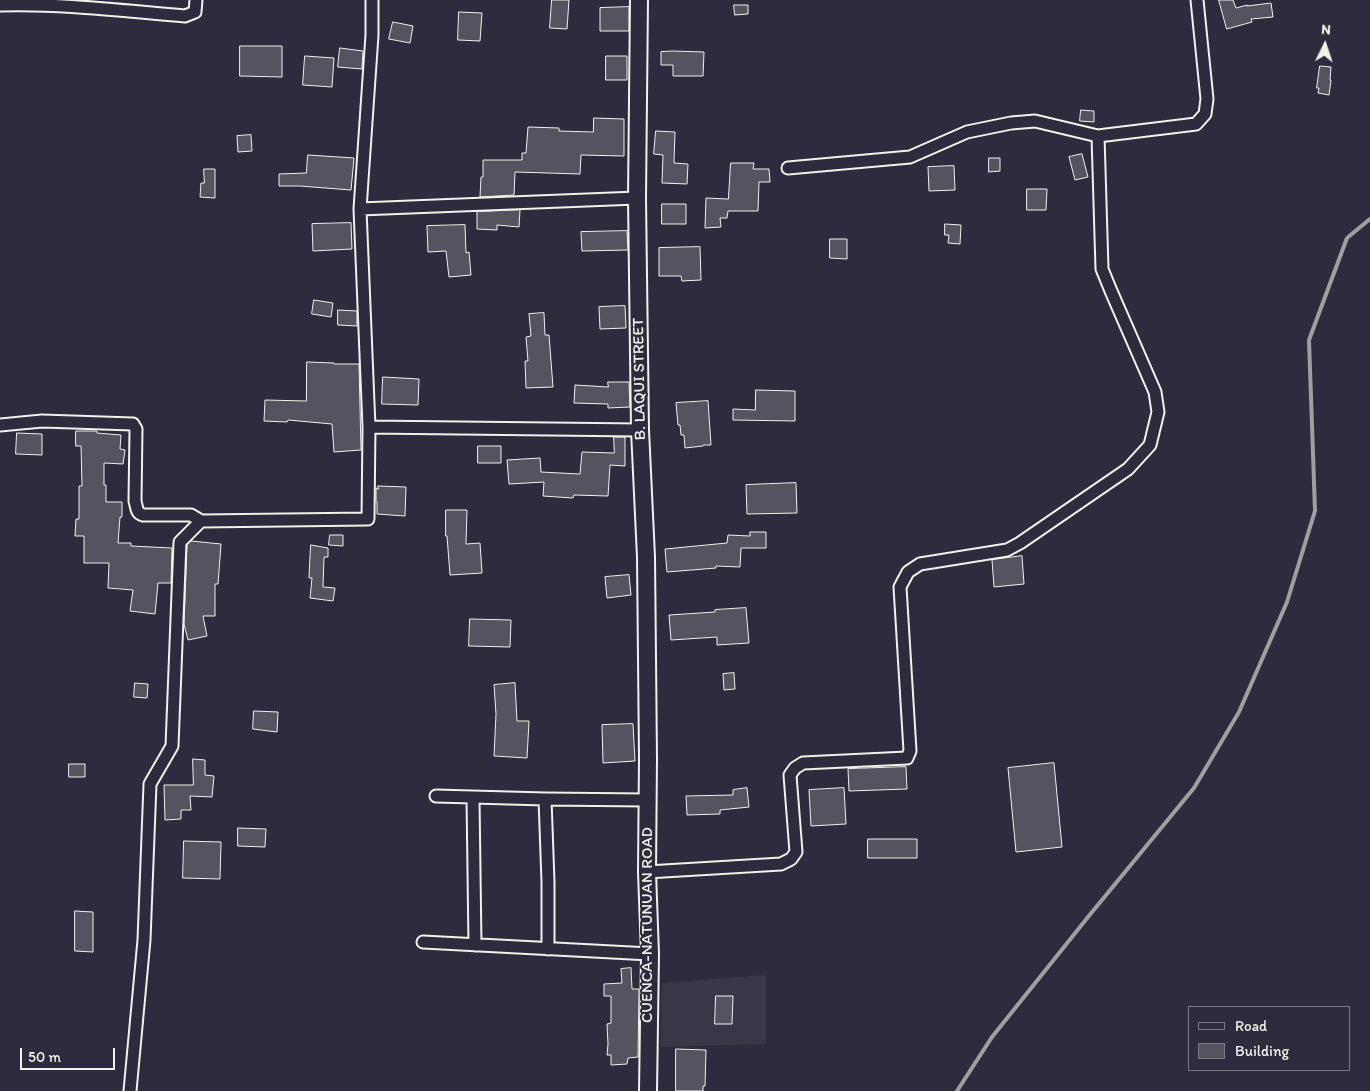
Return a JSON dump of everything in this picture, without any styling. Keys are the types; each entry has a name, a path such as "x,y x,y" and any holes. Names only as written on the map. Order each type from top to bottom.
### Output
{"main road":[{"name":"B. LAQUI STREET","path":"639,0 637,198 640,430 646,557 648,758"},
{"name":"CUENCA-NATUNUAN ROAD","path":"648,758 647,872 650,954 648,1091"}],"street":[{"path":"0,5 29,4 185,16 195,12 196,0"},
{"path":"0,425 42,421 133,424 136,429 136,501 139,514 192,515 201,521 368,519 369,427 360,209 372,35 372,0"},
{"path":"788,168 910,157 967,132 1011,123 1035,121 1098,136 1196,124 1205,114 1207,100 1197,0"},
{"path":"647,872 782,864 792,858 796,852 790,775 794,768 803,763 907,758 910,751 900,587 908,572 920,564 1007,550 1128,469 1150,445 1158,412 1155,392 1102,269 1098,136"},
{"path":"360,209 637,198"},
{"path":"369,427 640,430"},
{"path":"130,1091 144,940 150,784 172,746 180,542 201,521"},
{"path":"436,796 647,800"},
{"path":"473,798 475,945"},
{"path":"545,799 548,949"},
{"path":"422,942 650,954"}],"shaded area":[{"path":"766,975 766,1044 660,1047 662,983"}],"building":[{"path":"552,0 569,0 567,29 550,28"},
{"path":"1219,0 1233,0 1236,8 1271,3 1273,17 1251,19 1252,22 1227,29"},
{"path":"734,5 748,5 748,14 735,15"},
{"path":"629,7 629,31 600,31 600,8"},
{"path":"459,12 482,13 480,41 458,40"},
{"path":"393,22 413,26 410,43 389,39"},
{"path":"240,46 282,46 282,77 240,76"},
{"path":"340,48 363,51 362,69 338,67"},
{"path":"661,52 704,52 703,76 673,76 673,65 661,65"},
{"path":"305,56 334,58 332,87 303,85"},
{"path":"606,56 627,56 627,80 606,80"},
{"path":"1320,66 1331,67 1329,95 1318,93"},
{"path":"1081,110 1094,111 1094,122 1080,121"},
{"path":"594,118 624,119 624,156 581,155 580,174 515,172 514,195 480,197 483,160 522,160 522,153 526,153 528,127 559,128 559,131 593,132"},
{"path":"656,131 675,132 674,163 688,164 687,184 662,183 663,155 654,154"},
{"path":"251,135 252,151 238,152 237,136"},
{"path":"1082,154 1088,177 1075,180 1069,157"},
{"path":"308,155 354,158 351,190 279,186 279,174 306,173"},
{"path":"989,158 1000,158 1000,171 989,172"},
{"path":"731,163 754,163 753,169 769,169 770,182 759,182 758,211 728,211 727,218 720,218 721,227 705,228 706,198 728,199"},
{"path":"954,166 955,190 929,191 928,167"},
{"path":"204,169 215,169 215,198 200,197 201,183 204,183"},
{"path":"1027,189 1047,189 1046,210 1027,210"},
{"path":"662,204 686,204 686,224 662,224"},
{"path":"520,210 519,227 497,225 497,230 477,229 477,212"},
{"path":"351,223 352,249 313,251 312,224"},
{"path":"945,224 961,225 960,244 948,243 949,235 945,235"},
{"path":"465,225 466,253 469,252 471,275 449,277 446,251 428,252 427,226"},
{"path":"627,231 628,250 582,251 581,232"},
{"path":"830,239 847,239 847,259 830,258"},
{"path":"700,247 701,280 682,281 681,276 659,276 659,248"},
{"path":"314,300 333,303 331,317 312,314"},
{"path":"625,306 626,328 600,329 599,307"},
{"path":"338,310 357,311 357,326 338,325"},
{"path":"544,313 545,335 549,335 553,387 526,388 525,361 528,361 526,337 531,336 529,314"},
{"path":"307,362 359,364 361,450 334,452 332,424 288,420 287,422 264,421 265,400 306,401"},
{"path":"383,377 419,379 418,405 382,404"},
{"path":"608,382 629,382 630,407 608,408 608,404 574,403 575,385 608,387"},
{"path":"756,390 795,391 795,421 733,420 733,409 755,410"},
{"path":"708,401 711,445 685,448 684,435 681,435 680,425 678,425 676,403"},
{"path":"76,431 97,431 97,433 121,435 120,449 125,450 123,464 104,463 106,502 122,502 118,543 131,543 131,546 172,548 171,583 158,583 155,614 130,611 133,590 108,588 109,563 84,563 84,536 75,536 76,519 79,519 79,486 82,486 81,446 76,446"},
{"path":"17,433 42,434 42,455 16,454"},
{"path":"614,437 625,437 625,466 610,465 608,496 574,495 573,498 543,496 544,482 509,484 507,460 540,458 541,472 580,474 582,452 614,453"},
{"path":"478,446 501,446 501,463 478,463"},
{"path":"796,483 797,513 747,514 746,485"},
{"path":"378,486 406,487 405,516 377,514 376,488 378,489"},
{"path":"446,510 467,510 466,544 480,543 482,573 450,575 446,536"},
{"path":"750,532 766,532 766,548 741,548 740,567 716,566 716,568 667,572 665,549 727,543 728,535 750,536"},
{"path":"330,535 343,535 343,546 329,545"},
{"path":"191,541 221,544 218,584 215,584 215,616 203,616 207,636 188,640 184,624 187,545"},
{"path":"311,545 328,548 328,557 324,557 323,587 335,588 333,601 310,598 312,578 309,578"},
{"path":"1022,556 1024,584 994,587 992,560"},
{"path":"629,575 631,595 607,598 605,577"},
{"path":"746,608 749,643 717,645 717,637 671,640 669,615"},
{"path":"470,619 511,620 510,647 469,646"},
{"path":"734,673 735,689 724,690 723,674"},
{"path":"135,683 148,684 147,698 134,697"},
{"path":"515,683 517,721 529,721 527,758 494,756 496,714 494,685"},
{"path":"254,711 278,712 277,732 253,729"},
{"path":"633,724 635,761 603,763 602,725"},
{"path":"193,759 205,760 205,775 214,776 212,797 190,796 191,810 181,810 181,819 165,820 164,785 193,785"},
{"path":"1054,763 1062,847 1016,852 1008,768"},
{"path":"69,764 85,764 85,777 69,777"},
{"path":"906,767 907,789 849,791 848,769"},
{"path":"747,788 749,807 720,810 720,814 687,815 686,796 733,795 733,790"},
{"path":"844,788 846,824 811,826 809,790"},
{"path":"238,828 266,829 265,847 238,846"},
{"path":"868,839 917,839 917,858 868,858"},
{"path":"184,841 221,842 220,879 183,878"},
{"path":"75,911 93,912 93,952 75,951"},
{"path":"631,968 632,989 639,989 638,1057 628,1058 627,1064 611,1065 611,1055 607,1055 607,1024 611,1023 611,996 604,996 604,984 622,983 621,969"},
{"path":"716,996 733,996 732,1024 715,1024"},
{"path":"676,1049 706,1050 705,1086 703,1086 703,1091 676,1091"}],"waterway":[{"path":"957,1091 992,1037 1194,788 1239,712 1287,602 1315,511 1309,340 1347,238 1370,219"}]}
